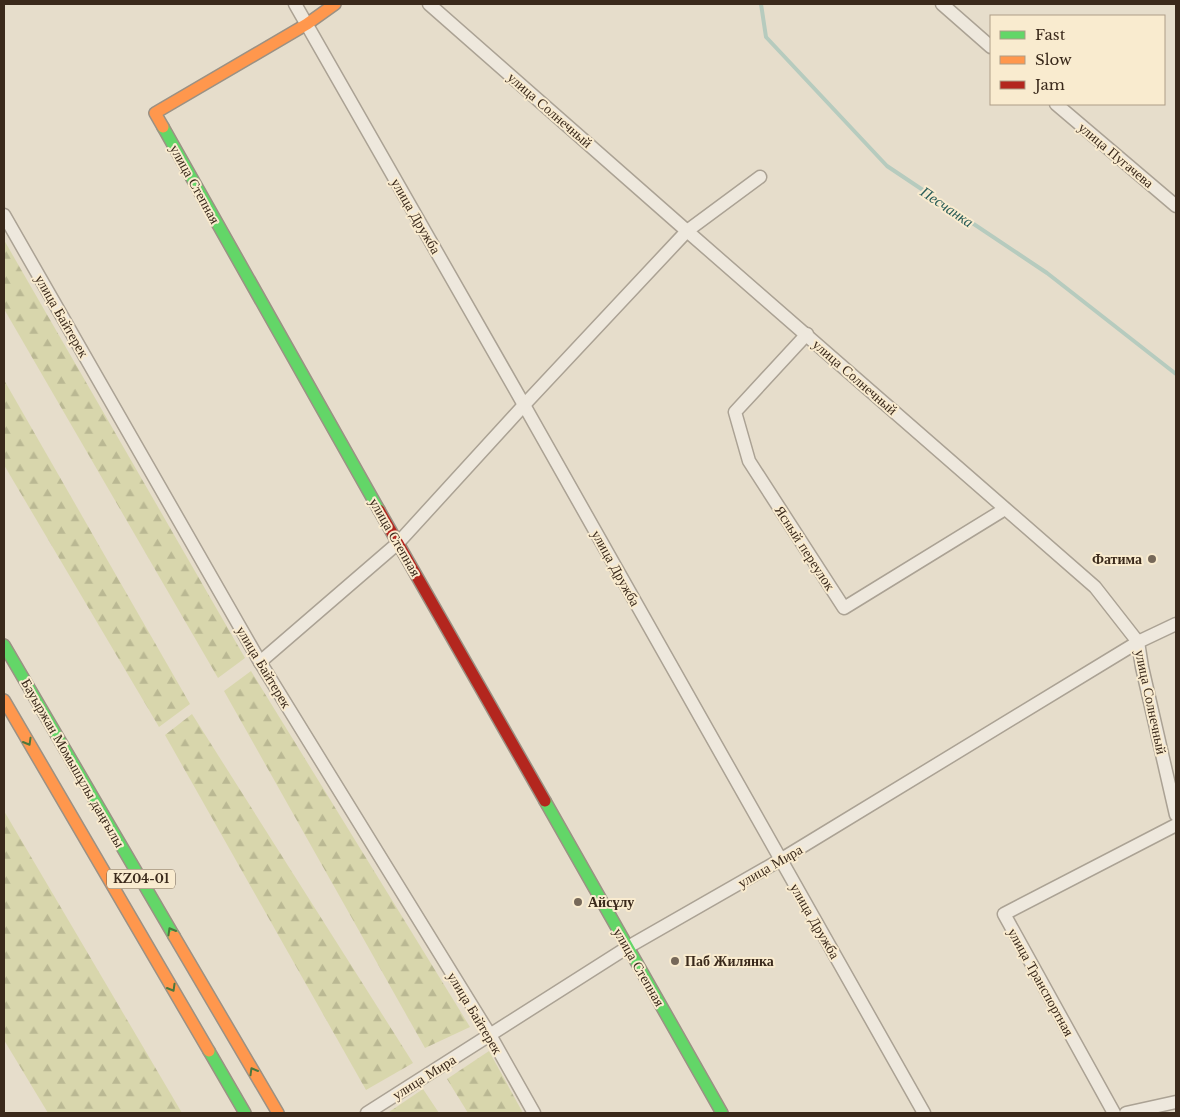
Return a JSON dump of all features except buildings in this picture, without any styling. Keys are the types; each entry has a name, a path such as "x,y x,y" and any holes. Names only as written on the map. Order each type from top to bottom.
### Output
{"street":[{"name":"улица Дружба","path":"295,4 924,1113"},
{"path":"306,24 335,4"},
{"name":"улица Солнечный","path":"429,4 1095,587 1138,642 1176,815"},
{"path":"942,4 990,46"},
{"name":"улица Степная","path":"306,24 155,113 722,1113"},
{"name":"улица Пугачева","path":"1057,105 1176,206"},
{"path":"260,662 398,543 687,231 760,177"},
{"name":"улица Байтерек","path":"4,215 260,662 490,1035 534,1113"},
{"name":"Ясный переулок","path":"807,334 735,412 749,461 844,608 1005,509"},
{"name":"улица Мира","path":"367,1113 628,947 780,860 1138,642 1176,624"},
{"name":"Бауыржан Момышұлы даңғылы","path":"4,645 278,1113"},
{"name":"Бауыржан Момышұлы даңғылы","path":"4,700 245,1113"},
{"name":"улица Транспортная","path":"1114,1113 1004,914 1176,825"},
{"path":"1126,1113 1176,1102"}],"green space":[{"path":"4,240 245,658 218,678 4,309"},
{"path":"4,380 190,704 159,727 4,465"},
{"path":"251,671 470,1027 425,1048 224,691"},
{"path":"192,714 413,1063 366,1090 165,735"},
{"path":"4,811 182,1113 48,1113 4,1040"},
{"path":"489,1051 523,1113 468,1113 447,1079"},
{"path":"423,1089 439,1113 389,1112"}],"waterway":[{"name":"Песчанка","path":"761,4 766,37 887,166 1047,273 1176,374"}],"traffic: fast":[{"path":"163,127 379,510"},
{"path":"4,645 174,936"},
{"path":"545,801 722,1113"},
{"path":"209,1051 245,1113"}],"traffic: slow":[{"path":"163,127 155,113 307,24 335,4"},
{"path":"4,700 209,1051"},
{"path":"174,936 278,1113"}],"traffic: jam":[{"path":"379,510 545,801"}],"place":[{"name":"Фатима","path":"1152,559"},
{"name":"Айсұлу","path":"578,902"},
{"name":"Паб Жилянка","path":"675,961"}]}
